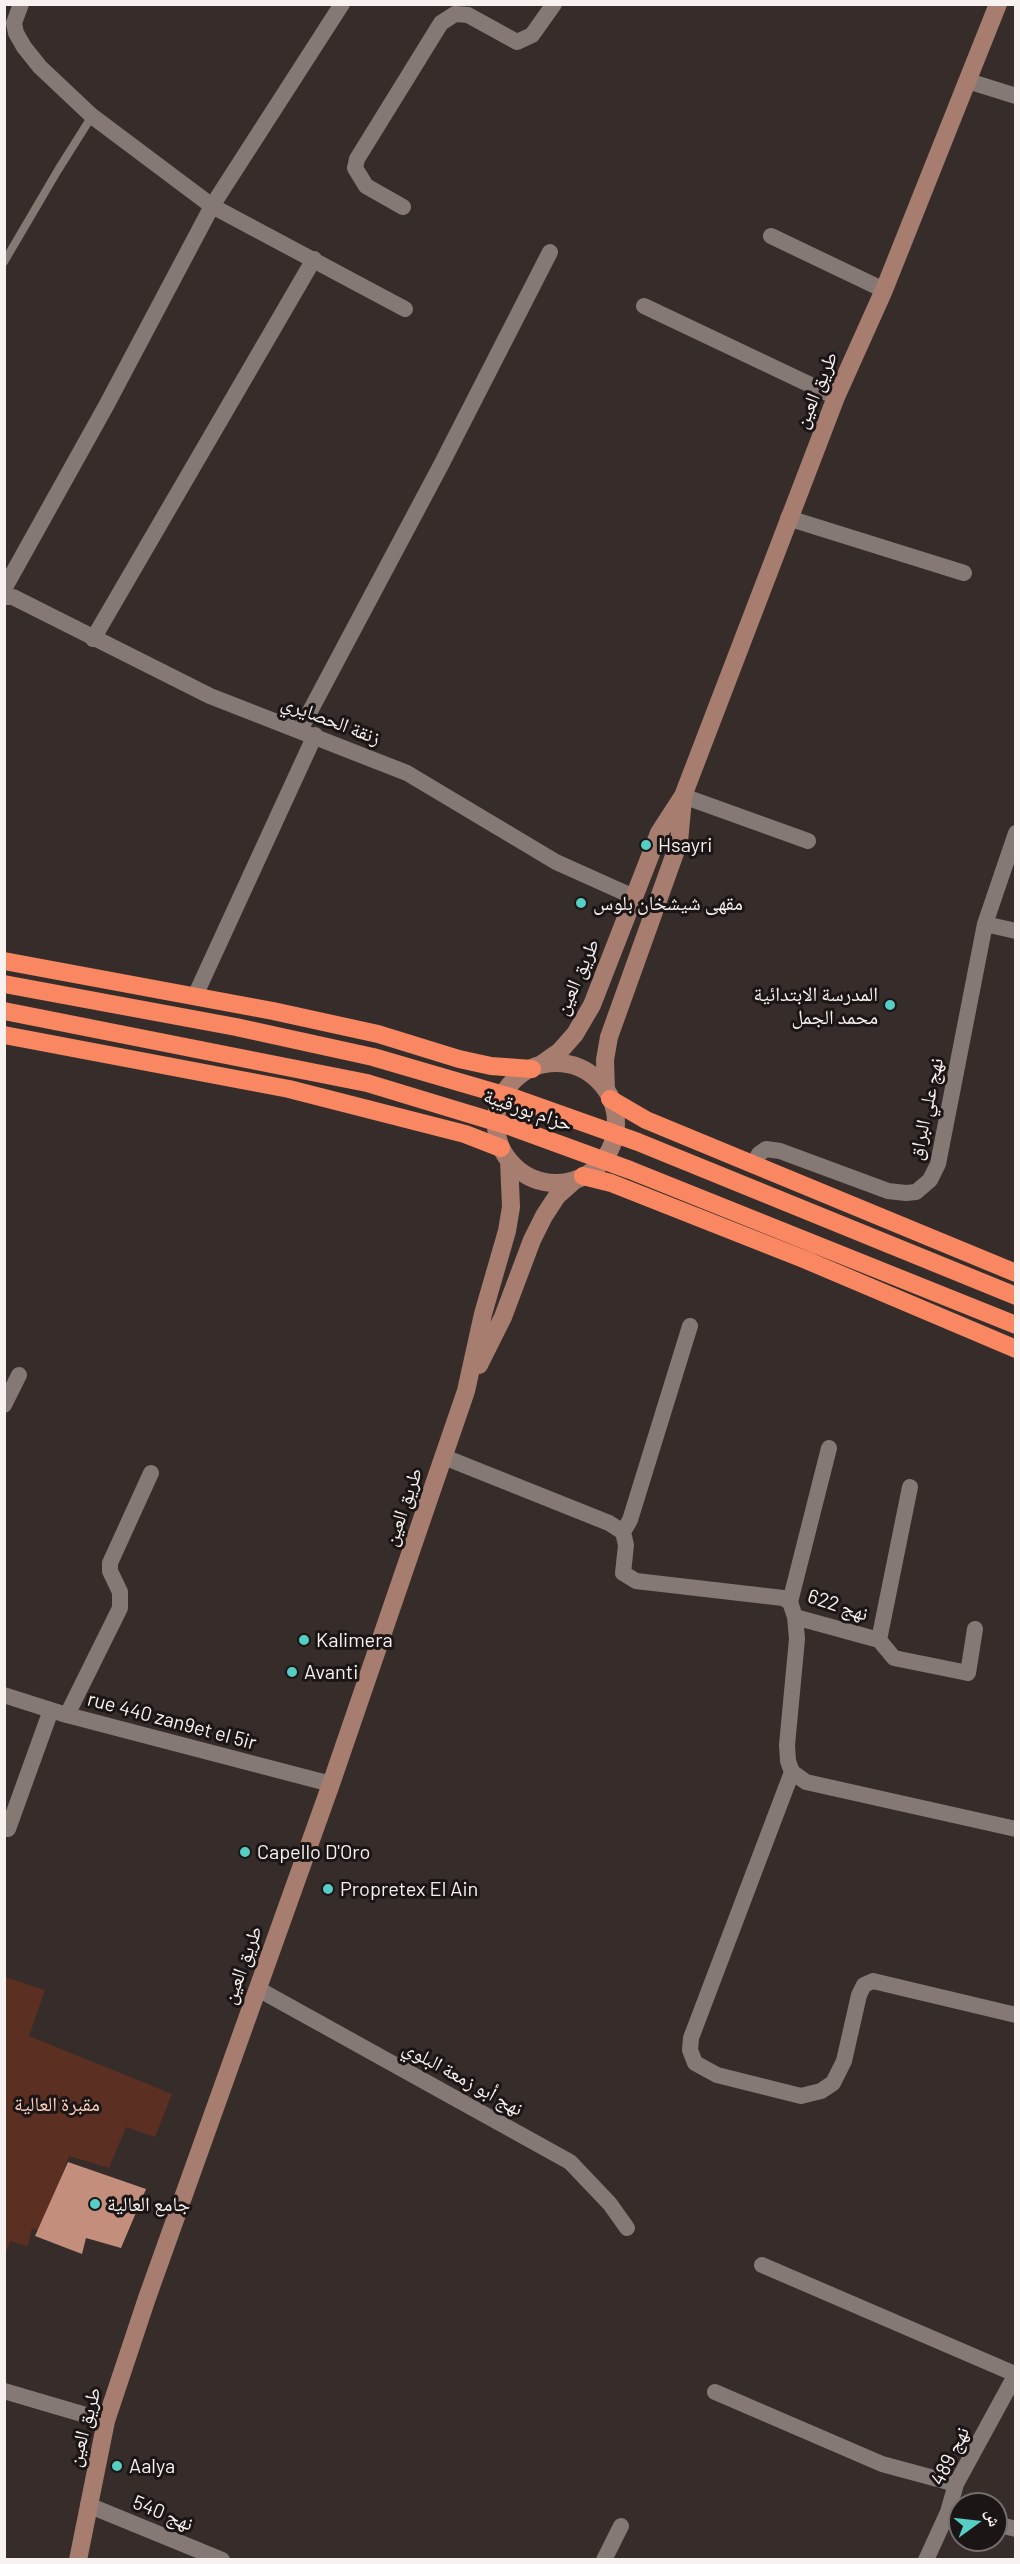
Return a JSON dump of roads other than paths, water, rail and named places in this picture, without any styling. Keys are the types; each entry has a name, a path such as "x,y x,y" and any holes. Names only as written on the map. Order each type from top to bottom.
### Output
{"highway":[{"path":"4,961 195,996 378,1034 459,1059 491,1066 536,1067"},
{"name":"حزام بورقيبة","path":"4,984 236,1027 373,1057 517,1099 638,1142 1016,1296"},
{"name":"حزام بورقيبة","path":"4,1011 367,1083 512,1126 630,1170 1016,1325"},
{"path":"4,1035 289,1089 465,1134 505,1154"},
{"path":"608,1095 646,1120 1016,1274"},
{"path":"579,1178 611,1183 796,1256 1016,1349"}],"main road":[{"name":"طريق العين","path":"536,1067 560,1051 576,1034 592,1005 659,833 683,796 836,397 884,290 998,4"},
{"name":"طريق العين","path":"608,1095 605,1060 609,1037 679,842 683,796"},
{"path":"559,1063 577,1067 593,1076 608,1095 614,1108 616,1127 612,1145 602,1162 579,1178 549,1183 530,1177 505,1154 496,1128 498,1107 507,1088 521,1074 536,1067 559,1063"},
{"name":"طريق العين","path":"78,2559 106,2421 147,2298 331,1784 466,1391 511,1207 505,1154"},
{"name":"طريق العين","path":"466,1391 503,1317 532,1240 544,1216 557,1196 579,1178"}],"street":[{"path":"21,4 14,23 16,33 24,47 40,67 92,116 212,206 405,309"},
{"path":"7,598 212,206 342,4"},
{"path":"403,207 366,186 355,168 357,159 441,23 455,14 468,15 517,42 532,35 554,4"},
{"path":"968,81 1016,96"},
{"path":"771,236 884,290"},
{"path":"195,996 308,733 436,474 550,252"},
{"path":"93,639 314,259"},
{"path":"644,306 836,397"},
{"path":"788,518 964,573"},
{"name":"زنقة الحصايري","path":"7,598 210,696 407,773 556,862 634,897"},
{"path":"683,796 808,841"},
{"path":"1016,833 986,924 1016,932"},
{"name":"نهج علي البراق","path":"753,1165 759,1154 766,1149 780,1151 888,1191 906,1193 923,1187 930,1180 938,1164 986,924"},
{"name":"نهج 622","path":"690,1326 633,1510 623,1532 626,1545 624,1576 636,1581 783,1598 792,1609 879,1640 894,1658 968,1673 975,1629"},
{"path":"4,1405 20,1375"},
{"path":"829,1448 792,1609 797,1639 787,1745 788,1761 792,1772 806,1782 1016,1829"},
{"path":"444,1457 609,1523 623,1532"},
{"path":"8,1829 59,1713 120,1608 120,1592 110,1571 110,1563 151,1473"},
{"path":"879,1640 910,1487"},
{"name":"rue 440 zan9et el 5ir","path":"4,1695 59,1713 331,1784"},
{"path":"792,1772 691,2038 690,2050 696,2063 717,2075 801,2096 821,2091 833,2083 844,2061 859,1995 864,1985 873,1981 1016,2015"},
{"name":"نهج أبو زمعة البلوي","path":"258,1989 570,2162 610,2204 627,2228"},
{"path":"762,2265 1015,2374"},
{"name":"نهج 489","path":"955,2492 956,2484 1015,2374"},
{"path":"4,2391 106,2421"},
{"path":"715,2392 882,2464 956,2484"},
{"name":"نهج 540","path":"88,2505 222,2559"},
{"name":"نهج 489","path":"926,2559 948,2524"},
{"path":"604,2559 621,2526"}],"lane":[{"path":"4,262 92,116"}],"place":[{"name":"Hsayri","path":"646,845"},
{"name":"مقهى شيشخان بلوس","path":"581,903"},
{"name":"المدرسة الابتدائية محمد الجمل","path":"890,1005"},
{"name":"Kalimera","path":"304,1640"},
{"name":"Avanti","path":"292,1672"},
{"name":"Capello D'Oro","path":"245,1852"},
{"name":"Propretex El Ain","path":"328,1889"},
{"name":"جامع العالية","path":"95,2204"},
{"name":"Aalya","path":"117,2466"}],"park label":[{"name":"مقبرة العالية","path":"57,2104"}]}
